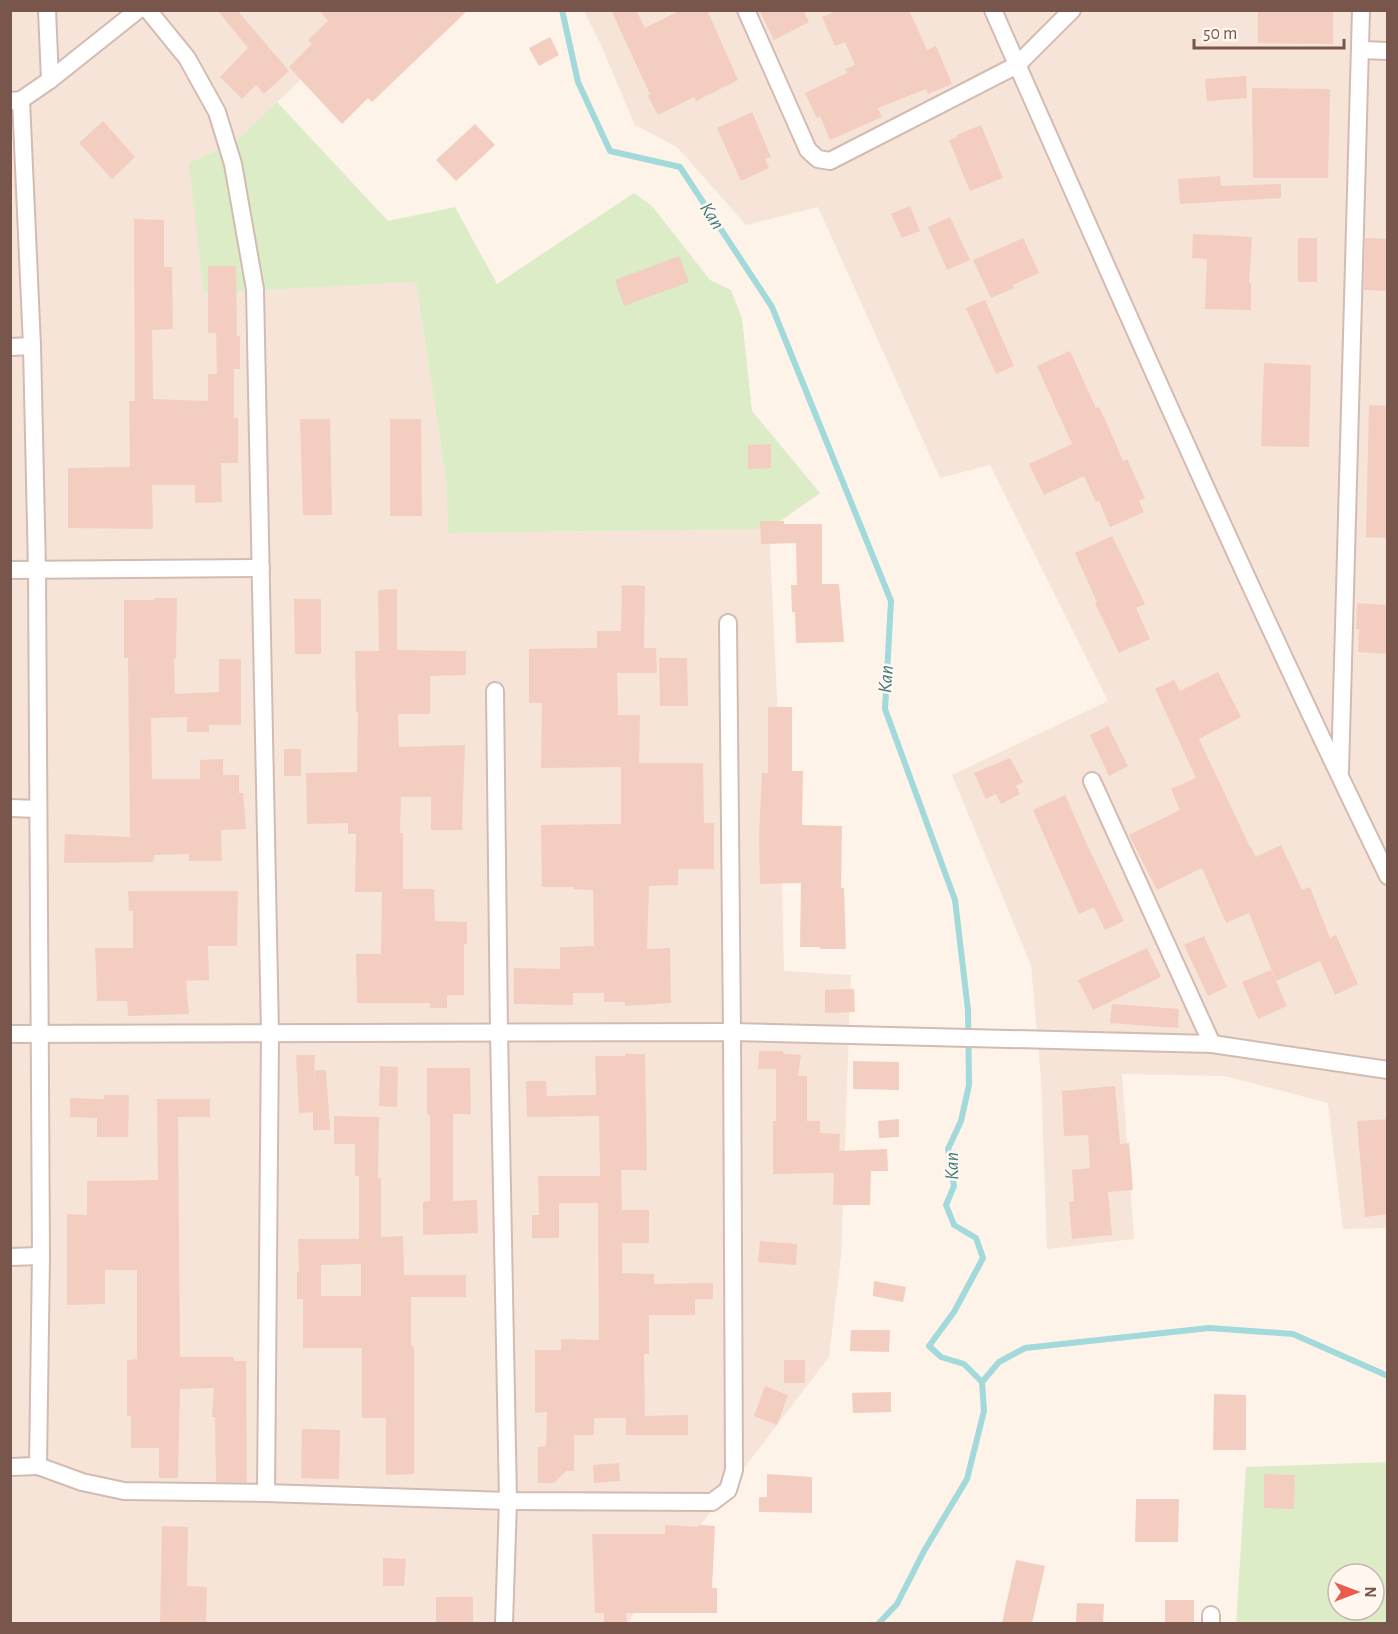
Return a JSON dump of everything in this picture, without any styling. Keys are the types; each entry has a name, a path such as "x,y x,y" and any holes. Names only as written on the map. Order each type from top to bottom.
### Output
{"street":[{"path":"47,10 50,80"},
{"path":"38,1466 41,1256 37,570 32,346 16,100 50,80 138,10"},
{"path":"148,10 187,58 217,112 233,164 255,289 270,1034 266,1493"},
{"path":"746,10 808,150 818,159 830,161 1017,65 1072,10"},
{"path":"993,10 1180,430 1339,777 1388,876"},
{"path":"1339,777 1361,10"},
{"path":"1360,50 1388,51"},
{"path":"10,347 32,346"},
{"path":"10,570 261,568"},
{"path":"10,1467 38,1466 82,1482 124,1491 508,1501 712,1502 728,1490 734,1470 728,623"},
{"path":"495,691 508,1501 504,1623"},
{"path":"1092,781 1212,1044"},
{"path":"10,808 38,808"},
{"path":"10,1034 732,1032 1212,1044 1388,1071"},
{"path":"10,1257 41,1256"}],"shaded area":[{"path":"11,11 373,11 233,144 205,293 416,282 446,479 448,533 769,529 778,717 784,971 851,975 841,1256 829,1357 640,1604 628,1623 11,1624"},
{"path":"584,11 1387,11 1387,1228 1343,1229 1328,1103 1225,1076 1122,1074 1134,1239 1047,1249 1041,1078 1031,965 952,775 1108,701 990,465 940,478 818,207 746,225 677,147 635,125"}],"green space":[{"path":"277,102 388,221 455,207 497,284 634,193 652,206 710,280 731,290 742,319 752,411 820,493 769,529 448,533 446,479 416,282 204,293 189,163 233,144"},
{"path":"1387,1462 1387,1623 1236,1624 1246,1467"}],"building":[{"path":"217,10 237,10 289,71 264,94 256,85 242,99 220,77 248,48"},
{"path":"319,10 468,10 372,102 368,98 342,124 289,67 312,44 308,40 328,21"},
{"path":"611,10 636,10 645,28 681,10 707,10 738,80 696,101 694,97 658,115"},
{"path":"759,10 803,10 809,22 774,40"},
{"path":"838,10 909,10 927,50 936,46 952,84 928,94 926,89 878,108 882,117 830,140 820,116 817,118 805,93 847,73 845,69 855,65 845,42 835,46 822,17"},
{"path":"1258,10 1333,10 1333,44 1258,43"},
{"path":"550,37 559,55 539,66 529,48"},
{"path":"1246,76 1247,98 1207,101 1205,79"},
{"path":"1252,88 1330,89 1328,178 1253,178"},
{"path":"752,112 771,157 765,159 769,168 741,181 717,128"},
{"path":"103,121 135,157 112,179 79,143"},
{"path":"475,124 495,145 456,181 436,160"},
{"path":"981,125 1003,178 970,191 949,140"},
{"path":"1220,176 1221,186 1281,184 1281,198 1180,204 1178,179"},
{"path":"910,206 920,231 902,238 891,214"},
{"path":"950,217 970,260 947,270 928,227"},
{"path":"134,219 164,220 164,267 172,267 173,329 152,330 153,399 208,401 208,374 217,374 216,333 208,333 208,266 236,266 240,369 234,369 234,418 238,418 238,463 221,463 222,502 195,503 195,485 152,485 153,529 68,528 68,468 130,467 129,401 135,401"},
{"path":"1193,234 1252,237 1249,283 1251,283 1251,310 1205,309 1207,259 1192,258"},
{"path":"1023,238 1039,273 991,298 973,260"},
{"path":"1298,238 1317,238 1317,282 1298,282"},
{"path":"1365,238 1388,239 1388,291 1364,290"},
{"path":"679,256 689,282 624,306 615,280"},
{"path":"985,300 1014,366 996,374 966,308"},
{"path":"1070,351 1096,408 1099,407 1123,461 1127,459 1145,498 1139,501 1144,512 1110,527 1099,501 1096,502 1084,476 1044,495 1029,464 1072,444 1037,366"},
{"path":"1264,363 1311,365 1309,447 1261,446"},
{"path":"1369,405 1388,406 1388,538 1366,537"},
{"path":"300,419 330,419 332,515 303,515"},
{"path":"390,419 421,419 422,516 390,516"},
{"path":"771,444 771,468 748,469 748,445"},
{"path":"760,521 784,521 784,524 822,524 822,584 839,584 844,642 796,643 791,585 797,585 796,543 761,544"},
{"path":"1112,536 1145,604 1136,608 1150,639 1119,653 1095,603 1097,602 1075,553"},
{"path":"622,585 645,586 644,648 656,648 657,673 617,673 618,715 640,715 639,763 703,763 704,823 714,823 714,869 678,869 678,885 649,886 647,949 670,948 671,1003 625,1006 625,1002 604,1002 604,993 573,993 573,1005 514,1004 514,968 560,969 560,947 594,946 593,890 574,889 574,887 542,887 541,825 621,824 621,767 541,768 542,703 529,703 529,649 597,648 597,631 621,631"},
{"path":"397,589 397,650 466,651 466,675 430,676 430,714 398,714 399,747 465,745 462,830 431,830 431,797 401,797 403,889 434,889 435,921 467,922 467,944 464,944 464,995 447,995 447,1008 430,1008 430,1003 357,1003 356,954 381,954 382,892 355,892 356,834 348,834 348,823 307,824 306,773 357,772 358,712 356,712 355,651 379,651 378,590"},
{"path":"154,598 177,598 175,694 219,692 219,659 241,659 241,725 209,725 209,732 187,732 187,717 151,718 152,779 200,779 200,760 223,759 223,775 239,775 239,793 243,793 246,829 221,830 222,861 189,861 189,854 154,855 153,862 64,863 65,834 130,837 128,658 124,658 124,600 154,600"},
{"path":"294,599 321,599 321,654 295,654"},
{"path":"1357,603 1388,605 1388,654 1358,652"},
{"path":"659,658 687,658 688,706 660,706"},
{"path":"1218,672 1241,717 1199,739 1256,857 1281,845 1302,890 1310,887 1330,938 1336,935 1358,984 1335,995 1320,961 1276,981 1249,913 1226,923 1202,868 1157,890 1129,835 1180,810 1171,789 1196,778 1155,689 1174,680 1180,691"},
{"path":"768,707 792,707 792,771 803,771 802,825 842,826 841,888 844,888 846,949 800,947 801,883 760,884 759,834 762,773 768,773"},
{"path":"1108,726 1128,766 1109,776 1090,735"},
{"path":"284,749 301,749 301,776 284,776"},
{"path":"1010,758 1023,782 1016,786 1020,794 1001,804 996,794 986,799 974,773"},
{"path":"1065,795 1124,921 1105,930 1094,907 1079,914 1033,810"},
{"path":"128,891 238,891 237,946 208,946 209,980 186,981 189,1014 128,1016 127,1001 97,1001 95,948 133,948 133,911 129,911"},
{"path":"1204,936 1227,987 1208,996 1184,945"},
{"path":"1147,948 1161,977 1093,1010 1078,980"},
{"path":"1271,970 1287,1006 1258,1019 1242,982"},
{"path":"854,989 855,1012 825,1013 825,990"},
{"path":"1112,1004 1179,1009 1178,1028 1110,1023"},
{"path":"759,1051 783,1051 783,1054 801,1055 798,1076 807,1076 807,1121 820,1121 820,1133 840,1134 839,1151 887,1149 888,1171 871,1171 870,1205 833,1205 834,1173 773,1174 776,1069 758,1069"},
{"path":"625,1054 645,1054 647,1170 621,1170 622,1210 649,1210 649,1243 622,1243 622,1273 654,1274 654,1284 713,1283 713,1299 695,1299 695,1315 649,1315 649,1354 644,1354 645,1416 688,1415 688,1435 626,1435 626,1418 594,1418 594,1435 574,1435 574,1471 566,1471 554,1483 538,1483 538,1447 546,1446 547,1412 535,1413 535,1350 561,1350 561,1339 599,1340 598,1203 559,1203 559,1238 532,1238 532,1215 539,1215 538,1176 600,1176 599,1116 527,1117 526,1081 546,1081 547,1096 596,1095 595,1056 625,1056"},
{"path":"296,1055 315,1055 314,1081 315,1070 326,1070 330,1130 313,1130 313,1112 299,1113"},
{"path":"853,1061 899,1062 899,1090 853,1089"},
{"path":"380,1066 398,1067 397,1107 379,1106"},
{"path":"427,1068 470,1068 471,1114 453,1114 453,1201 477,1200 478,1233 423,1235 423,1202 430,1201 430,1114 427,1115"},
{"path":"1115,1086 1120,1144 1129,1143 1133,1190 1108,1192 1112,1235 1072,1239 1069,1202 1074,1201 1072,1170 1090,1168 1088,1135 1064,1136 1062,1091"},
{"path":"104,1095 129,1095 128,1137 97,1137 97,1118 70,1117 70,1098 104,1099"},
{"path":"157,1099 210,1099 210,1117 178,1117 180,1357 234,1357 234,1361 246,1361 247,1482 216,1482 215,1417 212,1417 214,1388 180,1389 178,1478 159,1478 159,1448 131,1448 131,1416 127,1416 127,1360 137,1359 137,1270 105,1270 105,1304 67,1305 67,1214 87,1215 87,1181 158,1180"},
{"path":"334,1116 379,1117 378,1178 381,1178 381,1237 403,1236 404,1275 466,1275 466,1297 411,1297 411,1346 414,1346 414,1474 386,1475 386,1418 362,1418 362,1348 303,1348 303,1299 297,1299 298,1239 359,1239 359,1176 355,1176 355,1144 334,1144","holes":["361,1264 361,1296 321,1296 321,1265"]},
{"path":"899,1119 899,1137 879,1138 878,1121"},
{"path":"1388,1119 1388,1214 1365,1217 1357,1121"},
{"path":"760,1241 797,1244 796,1265 758,1262"},
{"path":"874,1281 906,1287 903,1302 873,1296"},
{"path":"851,1330 890,1330 889,1352 850,1351"},
{"path":"784,1360 805,1360 805,1383 784,1383"},
{"path":"765,1386 788,1395 777,1425 754,1416"},
{"path":"891,1392 891,1412 853,1413 852,1393"},
{"path":"1214,1394 1246,1395 1246,1450 1213,1450"},
{"path":"302,1429 340,1430 339,1479 301,1478"},
{"path":"619,1463 620,1481 594,1483 593,1465"},
{"path":"767,1474 812,1477 812,1513 759,1512 759,1497 767,1497"},
{"path":"1264,1474 1295,1475 1294,1509 1264,1508"},
{"path":"1136,1499 1179,1499 1178,1542 1135,1542"},
{"path":"665,1525 715,1526 712,1588 717,1588 717,1613 626,1613 627,1623 604,1623 604,1613 595,1613 592,1534 665,1534"},
{"path":"162,1526 188,1527 187,1586 207,1587 206,1623 160,1623"},
{"path":"383,1558 406,1559 404,1586 383,1586"},
{"path":"1016,1560 1045,1566 1032,1623 1002,1623"},
{"path":"436,1597 473,1597 473,1623 436,1623"},
{"path":"1165,1600 1194,1600 1194,1623 1165,1623"},
{"path":"1077,1603 1104,1604 1103,1623 1076,1623"}],"waterway":[{"name":"Kan","path":"562,10 578,82 610,151 680,167 772,307 891,601 885,709 955,900 968,1010 969,1085 961,1121 948,1149 954,1186 946,1205 954,1225 976,1238 983,1258 954,1312 929,1346 941,1357 964,1364 982,1382 984,1411 967,1479 924,1551 897,1604 878,1624"},
{"name":"Kan","path":"982,1382 999,1362 1025,1348 1209,1328 1293,1334 1388,1376"}]}
